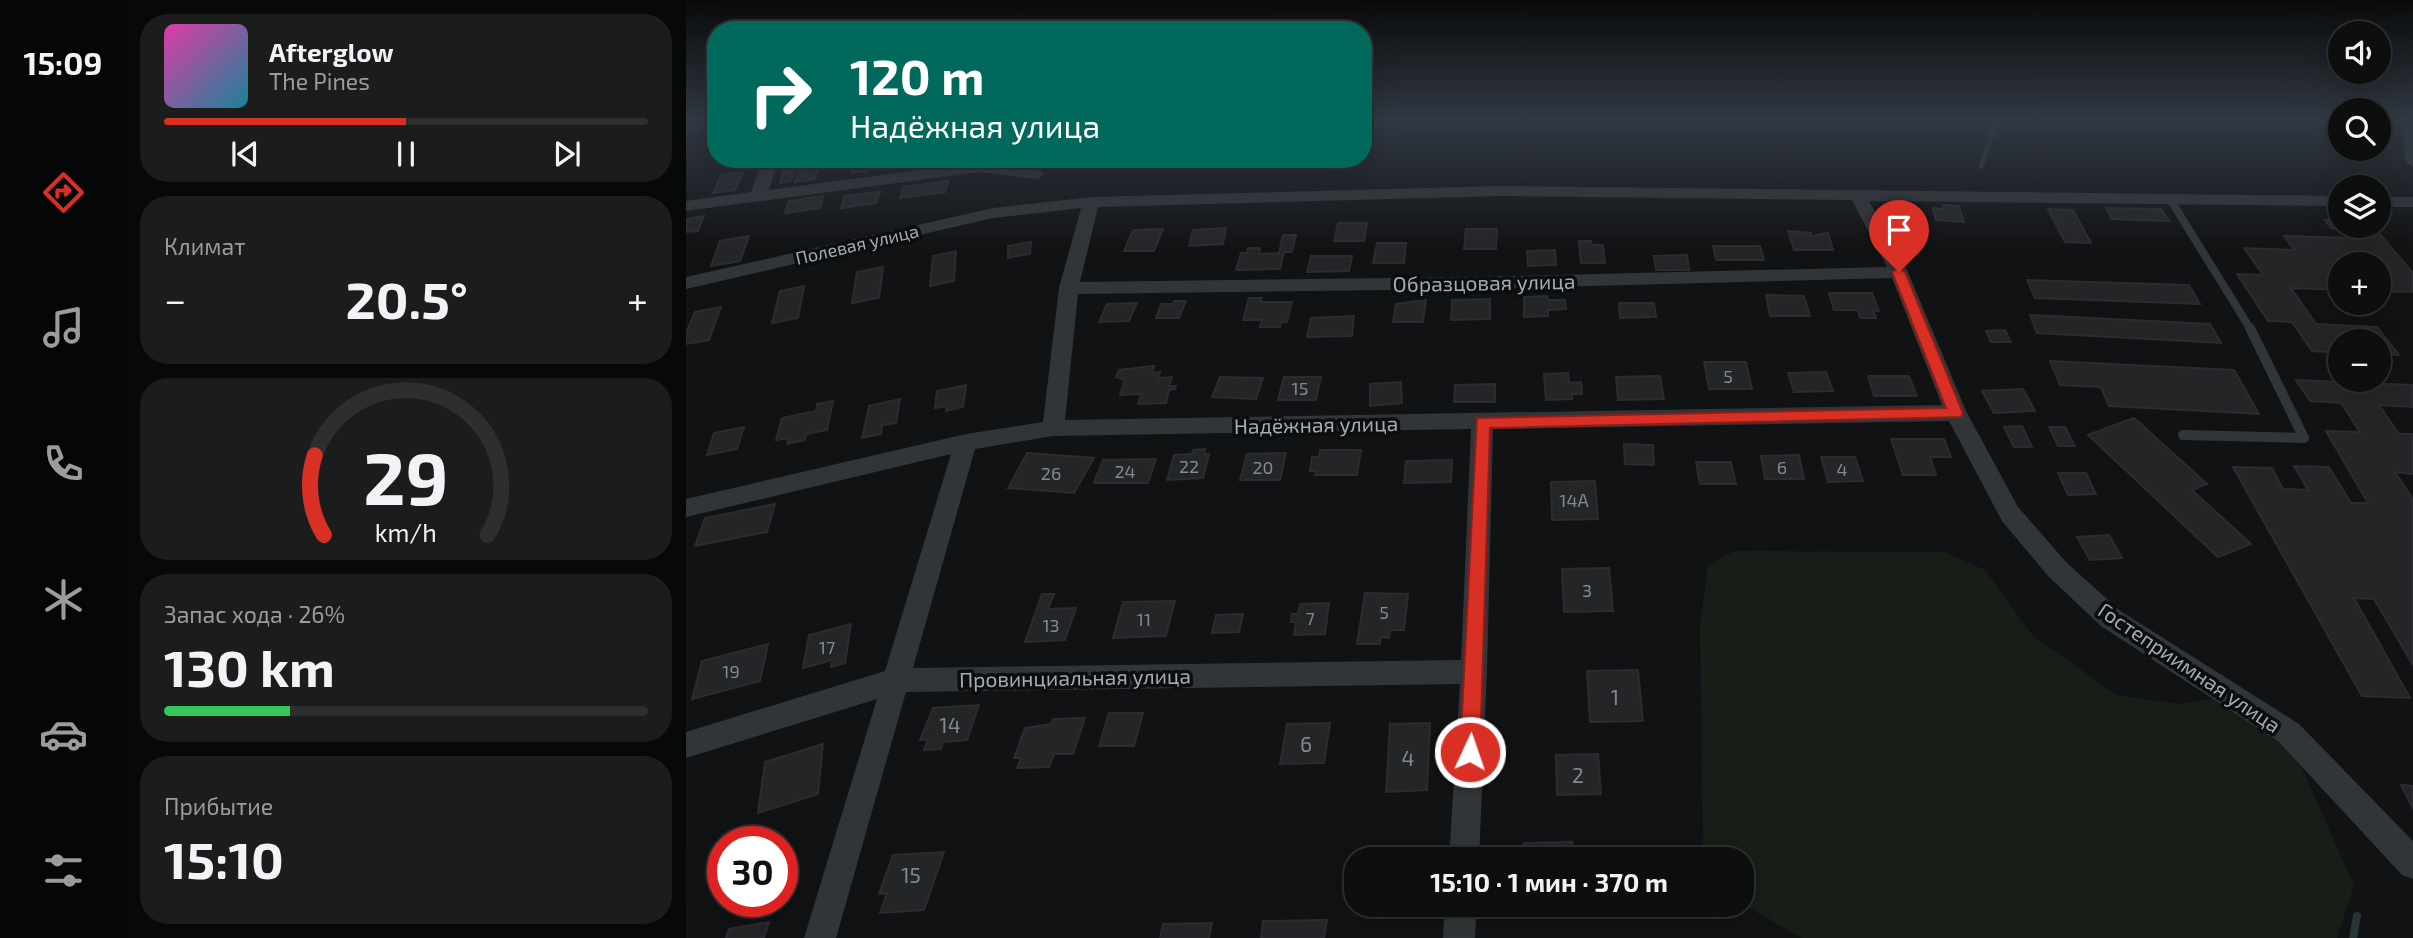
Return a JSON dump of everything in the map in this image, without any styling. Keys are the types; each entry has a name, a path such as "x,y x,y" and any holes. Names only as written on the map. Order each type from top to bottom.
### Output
{"street":[{"path":"758,196 768,168"},
{"path":"885,178 888,168"},
{"path":"686,206 970,168"},
{"path":"1028,208 1039,168"},
{"name":"Полевая улица","path":"686,284 993,213 1091,202 1258,195 1500,191 2328,201"},
{"name":"Гостеприимная улица","path":"1857,194 1899,272 1956,413 2010,514 2057,569 2110,618 2289,733 2413,864"},
{"path":"1053,428 1069,288 1091,202"},
{"path":"2391,202 2413,202"},
{"name":"Образцовая улица","path":"1069,288 1472,283 1899,272"},
{"name":"Надёжная улица","path":"686,508 966,442 1053,428 1956,413"},
{"path":"1465,847 1475,672 1482,422"},
{"path":"820,938 966,442"},
{"name":"Провинциальная улица","path":"686,745 897,680 1475,672"},
{"path":"1459,938 1460,917"}],"lane":[{"path":"2170,199 2259,342 2304,439 2183,435"}],"shaded area":[{"path":"1734,551 1944,552 1985,570 2032,635 2117,695 2179,704 2216,698 2295,753 2354,885 2337,938 1802,938 1754,911 1754,847 1703,847 1700,626 1708,565"}],"building":[{"path":"819,168 815,179 795,182 799,170"},
{"path":"853,168 868,168 867,171 851,173"},
{"path":"795,170 791,181 780,183 783,172"},
{"path":"743,172 735,190 713,193 721,175"},
{"path":"948,181 945,192 900,198 904,187"},
{"path":"880,192 876,203 841,208 845,196"},
{"path":"823,196 820,208 785,213 789,201"},
{"path":"1943,205 1959,206 1964,222 1936,220 1933,208 1944,209"},
{"path":"2106,208 2161,209 2169,221 2112,219"},
{"path":"2048,209 2073,210 2091,243 2065,242"},
{"path":"704,216 698,231 686,232 686,219"},
{"path":"1338,223 1367,223 1364,241 1334,241"},
{"path":"1226,228 1223,244 1189,246 1193,230"},
{"path":"1163,229 1154,251 1124,251 1133,230"},
{"path":"1466,229 1497,229 1496,249 1464,249"},
{"path":"1788,231 1811,233 1811,236 1828,233 1833,250 1794,250"},
{"path":"1283,235 1296,235 1292,252 1284,252 1280,269 1236,270 1241,253 1247,253 1248,248 1260,248 1259,254 1279,253"},
{"path":"749,236 740,261 711,266 720,241"},
{"path":"2284,236 2383,238 2413,273 2413,292 2391,291 2391,252 2328,252 2328,290 2291,288 2316,324 2379,329 2328,329 2328,352 2312,351 2292,322 2268,321 2237,274 2263,275 2244,248 2294,250"},
{"path":"1579,241 1603,245 1605,263 1581,263"},
{"path":"1031,242 1030,254 1008,258 1008,246"},
{"path":"1377,243 1406,243 1404,263 1373,263"},
{"path":"1713,246 1760,246 1764,260 1716,260"},
{"path":"1555,250 1556,265 1528,266 1527,251"},
{"path":"956,251 954,281 930,286 933,256"},
{"path":"1687,255 1689,270 1656,270 1654,256"},
{"path":"1311,256 1352,256 1349,271 1307,272"},
{"path":"883,267 879,298 852,303 857,272"},
{"path":"2027,280 2189,285 2200,304 2035,298"},
{"path":"804,286 798,318 772,323 780,291"},
{"path":"1829,293 1872,293 1879,311 1873,310 1876,318 1860,318 1858,310 1834,310"},
{"path":"1766,295 1804,296 1810,316 1770,316"},
{"path":"1547,296 1548,300 1565,300 1566,309 1548,310 1548,316 1524,317 1524,297"},
{"path":"1249,298 1262,298 1261,302 1292,302 1287,322 1281,322 1280,327 1260,327 1262,320 1243,320"},
{"path":"1490,299 1490,319 1451,320 1452,300"},
{"path":"1426,300 1423,322 1393,322 1396,304"},
{"path":"1174,301 1186,301 1179,318 1156,318 1161,304 1173,304"},
{"path":"1137,303 1129,321 1099,322 1107,304"},
{"path":"1619,303 1654,303 1656,317 1620,318"},
{"path":"721,307 709,340 686,344 686,333 695,312"},
{"path":"2030,315 2210,324 2221,343 2037,333"},
{"path":"1354,316 1352,336 1307,337 1311,318"},
{"path":"2005,330 2011,342 1991,342 1986,331"},
{"path":"2391,345 2399,355 2391,355"},
{"path":"2050,361 2234,370 2259,414 2109,406 2101,387 2060,385"},
{"path":"1704,362 1746,362 1752,389 1709,389"},
{"path":"1154,366 1152,373 1160,372 1158,378 1172,377 1169,386 1176,386 1175,389 1169,390 1166,403 1138,404 1141,394 1120,395 1125,380 1116,377 1119,370"},
{"path":"1826,372 1833,391 1794,392 1788,373"},
{"path":"1568,373 1569,383 1581,382 1582,394 1572,394 1572,399 1546,400 1544,374"},
{"path":"1660,376 1664,399 1618,400 1616,377"},
{"path":"1868,376 1909,376 1917,396 1874,396"},
{"path":"1220,377 1263,378 1256,399 1212,397"},
{"path":"1284,377 1321,377 1316,400 1278,400"},
{"path":"2296,380 2328,381 2328,392 2391,392 2391,384 2413,385 2413,407 2379,405 2399,434 2413,434 2413,474 2395,472 2413,499 2413,665 2374,599 2354,598 2410,698 2362,696 2233,467 2272,468 2283,489 2308,490 2294,466 2329,467 2351,503 2368,503 2326,431 2360,432 2341,403 2310,401"},
{"path":"1401,382 1402,403 1370,406 1370,384"},
{"path":"1495,384 1495,402 1454,402 1455,385"},
{"path":"966,385 963,407 946,411 947,406 935,408 937,391"},
{"path":"2023,389 2035,411 1994,413 1982,391"},
{"path":"900,399 896,423 882,425 881,434 862,438 869,406"},
{"path":"833,401 827,430 806,434 805,440 787,444 789,438 776,440 782,418 816,411 817,404"},
{"path":"2134,418 2207,484 2192,490 2251,544 2218,557 2088,435"},
{"path":"2022,426 2032,447 2014,447 2004,427"},
{"path":"744,427 737,449 707,455 714,433"},
{"path":"2049,427 2065,427 2075,446 2058,446"},
{"path":"1891,439 1944,439 1951,457 1930,457 1936,475 1903,475"},
{"path":"1624,444 1653,445 1654,465 1625,464"},
{"path":"1205,449 1204,454 1209,454 1203,478 1167,480 1174,455 1192,454 1193,450"},
{"path":"1320,450 1361,450 1357,475 1315,475 1316,471 1310,471 1312,457 1319,457"},
{"path":"1027,453 1094,458 1074,493 1008,488"},
{"path":"1286,453 1280,480 1240,480 1247,454"},
{"path":"1799,455 1804,479 1765,479 1761,456"},
{"path":"1821,457 1855,457 1863,481 1828,482"},
{"path":"1156,459 1148,483 1094,483 1103,460"},
{"path":"1452,460 1451,482 1404,483 1406,461"},
{"path":"1696,462 1731,462 1736,484 1700,484"},
{"path":"2058,473 2086,473 2096,494 2068,495"},
{"path":"1595,481 1598,519 1552,520 1551,482"},
{"path":"775,504 767,532 695,546 705,518"},
{"path":"2109,535 2122,558 2090,560 2077,537"},
{"path":"1609,568 1613,611 1564,612 1562,569"},
{"path":"1365,593 1408,594 1404,630 1390,630 1389,638 1381,637 1380,644 1357,644"},
{"path":"1042,594 1054,594 1048,609 1076,608 1065,640 1025,642"},
{"path":"1175,601 1166,636 1113,638 1123,602"},
{"path":"1329,603 1325,634 1294,635 1296,622 1291,622 1292,614 1298,614 1300,604"},
{"path":"1243,614 1239,632 1212,633 1216,615"},
{"path":"851,624 845,663 831,667 832,660 803,668 809,635"},
{"path":"768,644 760,681 692,699 702,661"},
{"path":"1638,670 1643,721 1590,722 1587,671"},
{"path":"979,705 967,740 943,742 941,749 924,750 928,740 920,740 933,708"},
{"path":"1109,713 1143,713 1134,746 1099,746"},
{"path":"1085,718 1073,754 1054,754 1049,767 1017,768 1021,758 1014,758 1025,728 1052,724 1053,719"},
{"path":"1330,723 1324,763 1280,764 1287,724"},
{"path":"1430,723 1427,790 1386,792 1390,724"},
{"path":"823,744 818,794 758,813 765,762"},
{"path":"1598,754 1601,794 1557,795 1556,755"},
{"path":"2401,785 2413,786 2413,809"},
{"path":"1572,842 1572,847 1524,847 1524,843"},
{"path":"944,852 924,910 880,913 887,893 879,894 893,855"},
{"path":"1327,920 1324,938 1261,938 1263,921"},
{"path":"769,922 764,938 726,938 729,929"},
{"path":"1212,923 1209,938 1160,938 1163,924"}],"waterway":[{"path":"1981,167 1982,163"},
{"path":"2353,938 2357,916"}],"route":[{"path":"1470,752 1482,422 1956,413 1899,272"}]}
